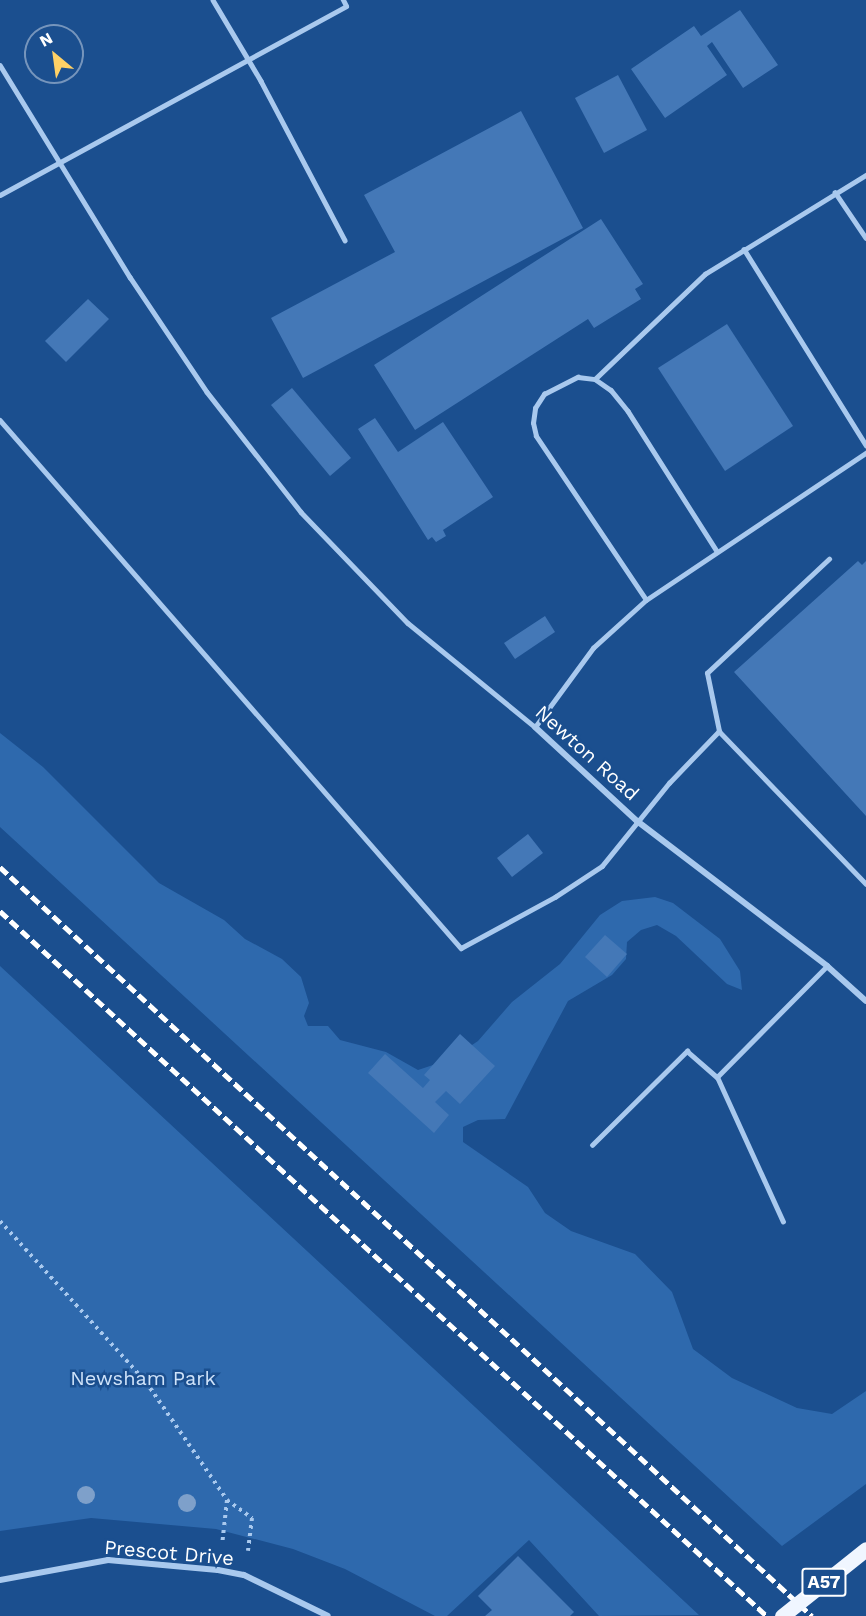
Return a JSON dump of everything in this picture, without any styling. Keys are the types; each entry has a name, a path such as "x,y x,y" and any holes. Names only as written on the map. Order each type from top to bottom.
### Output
{"main road":[{"name":"A57","path":"782,1616 866,1549"}],"street":[{"name":"Newton Road","path":"535,727 637,820 827,966 866,1001"},
{"name":"Prescot Drive","path":"0,1580 108,1560 218,1570 244,1575 328,1616"}],"lane":[{"path":"213,0 345,240"},
{"path":"0,195 61,165 346,6 343,0"},
{"name":"Newton Road","path":"0,65 130,277 207,392 301,512 408,623 535,727"},
{"path":"595,379 705,274 866,175"},
{"path":"836,192 866,238"},
{"path":"744,249 866,445"},
{"path":"646,600 536,436 533,423 535,408 544,394 578,377 595,379 610,390 628,411 717,551"},
{"path":"0,420 461,948 555,897 602,866 637,820 719,730"},
{"path":"535,727 593,648 646,600 866,453"},
{"path":"829,559 707,673 719,730 866,884"},
{"path":"717,1077 827,966"},
{"path":"592,1145 687,1051 717,1077 783,1222"}],"path":[{"path":"0,1221 146,1382 227,1500 252,1518 244,1575"},
{"path":"218,1570 227,1500"}],"green space":[{"path":"0,733 43,767 159,883 224,920 245,939 282,959 301,977 309,1003 304,1016 308,1026 328,1026 340,1040 386,1052 418,1070 451,1059 478,1041 512,1002 560,964 600,915 622,901 655,897 673,903 720,939 740,971 742,990 727,984 676,936 657,925 641,930 627,942 626,959 612,975 568,1001 505,1119 478,1120 463,1127 463,1142 528,1187 545,1213 571,1231 635,1254 672,1292 693,1349 732,1378 797,1408 832,1414 866,1391 866,1484 782,1546 0,827"},
{"name":"Newsham Park","path":"0,966 699,1615 599,1616 529,1540 447,1616 435,1616 345,1569 293,1549 216,1529 91,1518 0,1531"}],"building":[{"path":"740,10 778,65 743,88 712,42 707,46 727,75 665,118 631,69 694,26 701,36"},
{"path":"618,75 647,130 604,153 575,98"},
{"path":"521,111 583,228 303,378 271,318 395,252 364,195"},
{"path":"601,219 643,284 635,289 641,299 594,328 588,319 415,430 374,365"},
{"path":"88,299 109,319 66,362 45,341"},
{"path":"727,324 793,426 725,471 658,368"},
{"path":"292,388 351,458 330,476 271,405"},
{"path":"375,418 398,452 443,422 493,497 443,530 446,536 436,542 432,537 428,540 358,429"},
{"path":"858,561 862,565 866,561 866,816 734,672"},
{"path":"545,616 555,632 515,659 504,643"},
{"path":"528,834 543,853 512,877 497,858"},
{"path":"605,935 627,954 607,977 585,957"},
{"path":"460,1034 495,1066 460,1104 446,1091 435,1102 449,1115 434,1133 368,1073 385,1054 423,1088 430,1080 424,1075"},
{"path":"518,1556 574,1612 570,1616 485,1616 492,1610 478,1596"}],"railway":[{"path":"0,867 812,1616"},
{"path":"0,911 767,1616"}]}
